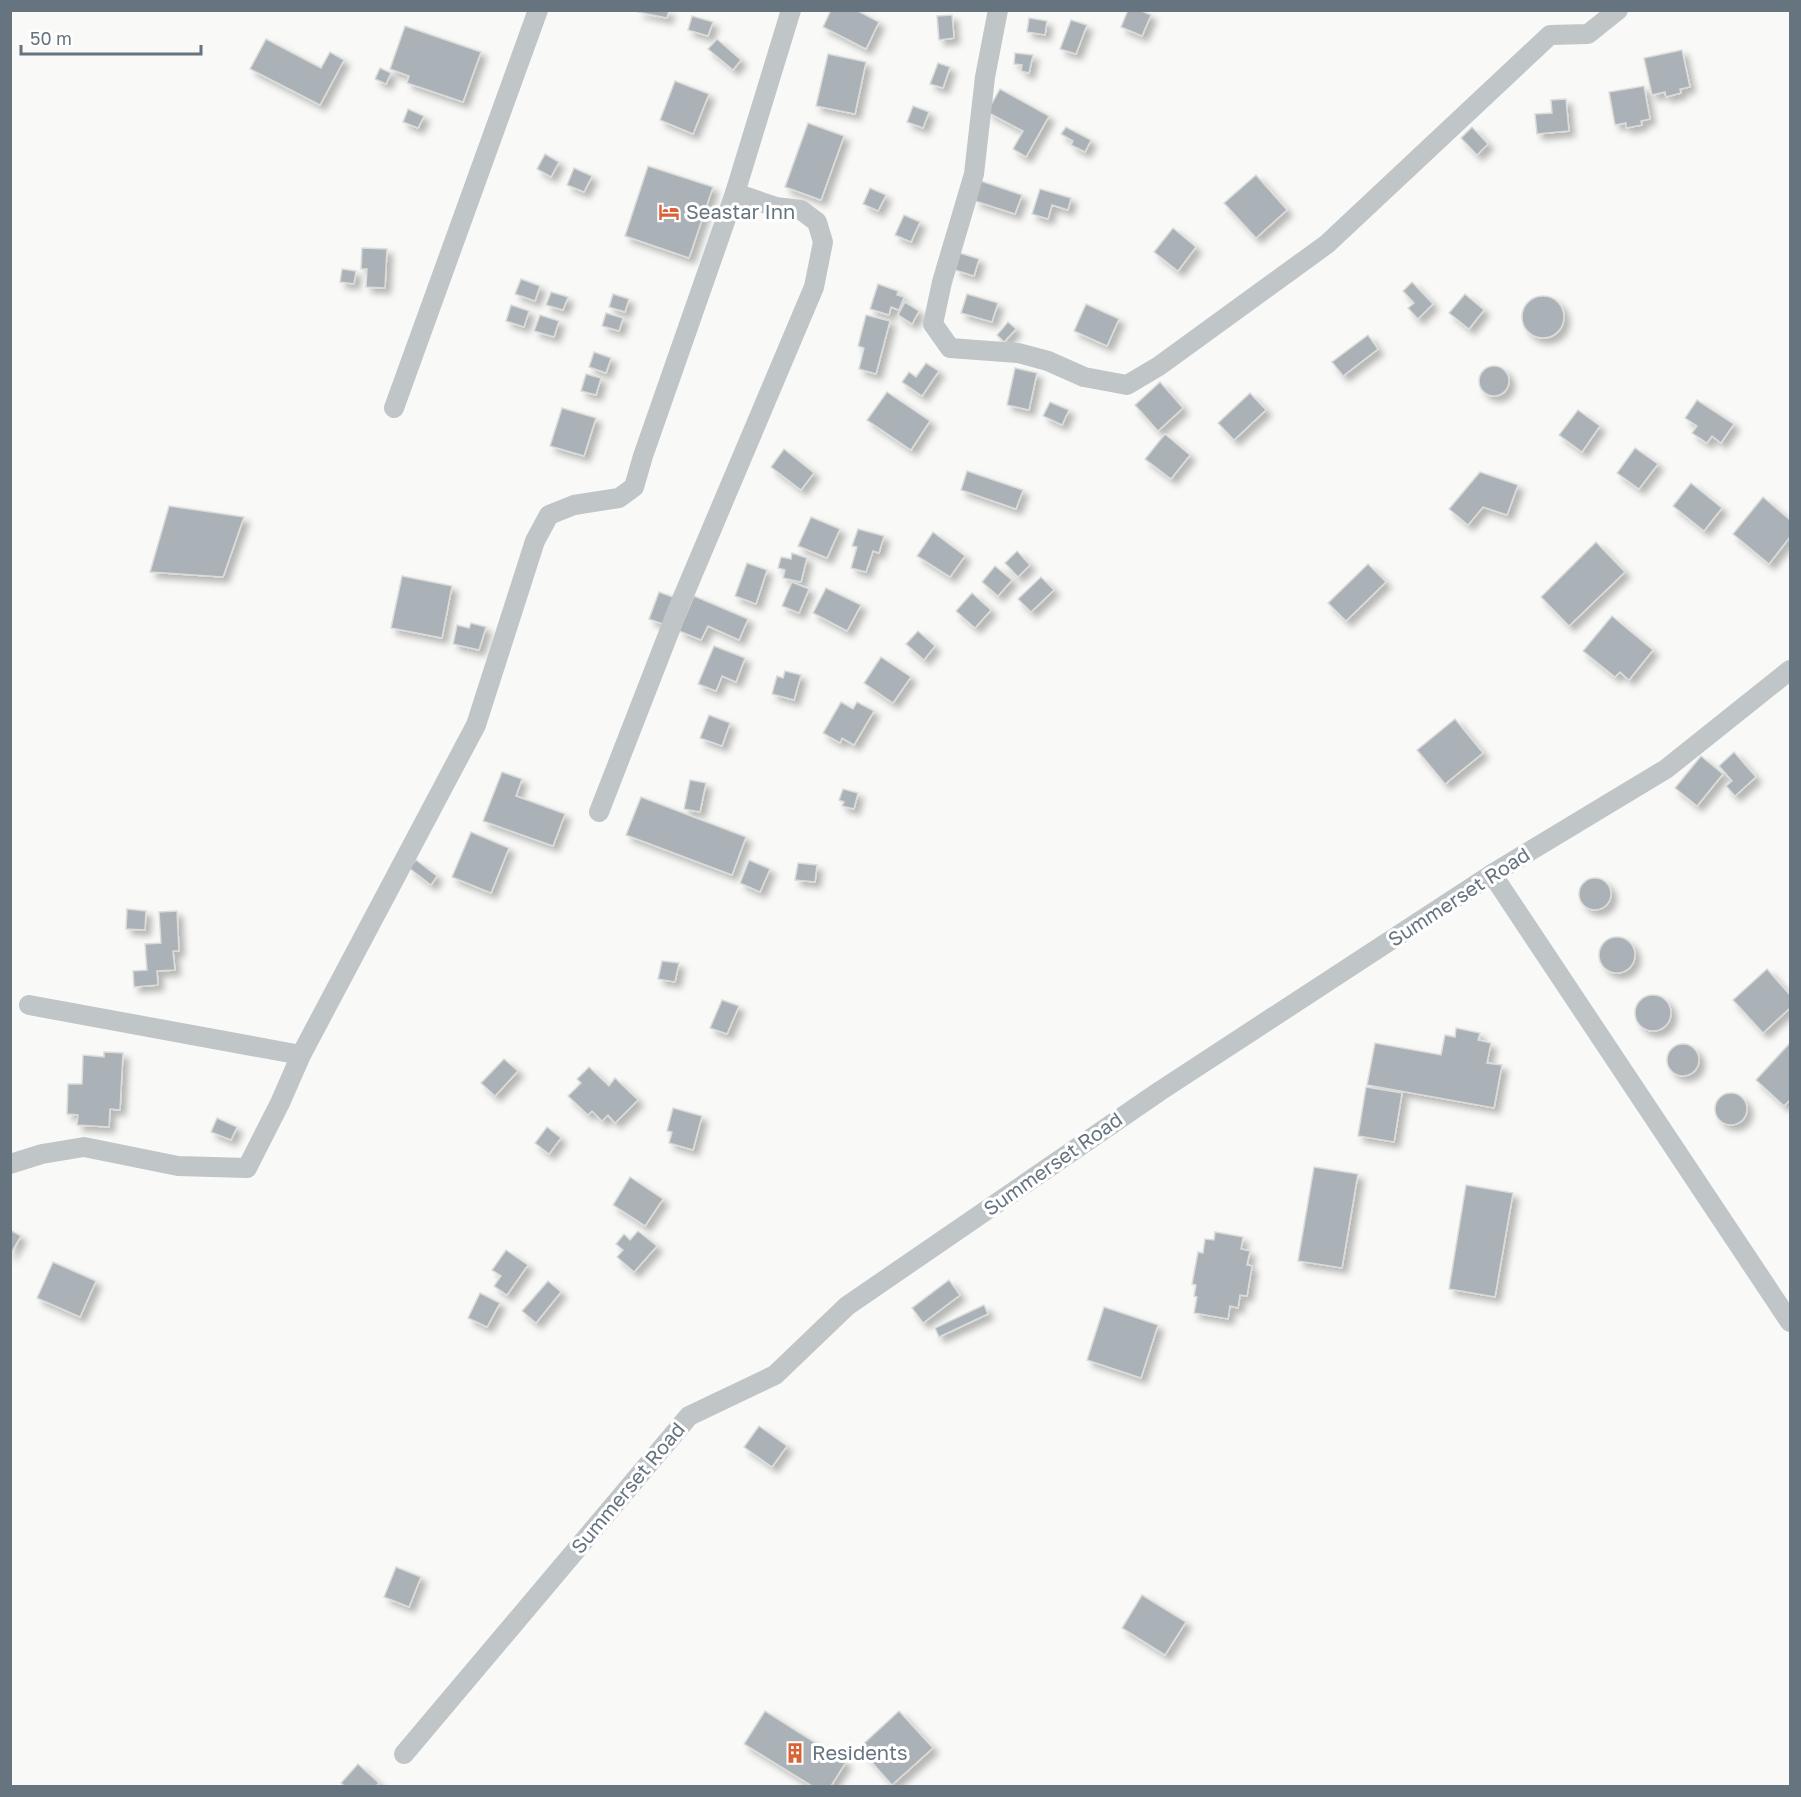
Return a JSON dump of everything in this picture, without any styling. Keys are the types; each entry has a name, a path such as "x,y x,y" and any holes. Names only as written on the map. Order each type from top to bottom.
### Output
{"street":[{"path":"394,408 538,10"},
{"path":"10,1164 42,1154 84,1147 178,1166 247,1168 301,1055 476,725 535,541 549,515 574,505 619,498 634,487 735,193 790,10"},
{"path":"998,10 985,77 974,174 942,282 933,324 951,348 1018,353 1084,377 1127,385 1159,366 1327,244 1550,35 1588,34 1618,10"},
{"path":"599,812 680,604 814,287 823,242 818,222 801,210 776,207 735,193"},
{"name":"Summerset Road","path":"404,1754 689,1416 774,1375 847,1306 1160,1091 1492,874 1666,769 1791,670"},
{"path":"1492,874 1791,1322"},
{"path":"28,1005 301,1055"}],"building":[{"path":"639,10 669,10 667,18 638,12"},
{"path":"831,10 856,10 879,22 866,49 823,27"},
{"path":"1128,10 1139,10 1151,15 1142,36 1121,27"},
{"path":"952,15 954,38 939,40 937,16"},
{"path":"692,16 713,22 708,36 688,30"},
{"path":"1029,18 1047,21 1045,35 1027,32"},
{"path":"1071,20 1087,25 1076,54 1060,49"},
{"path":"405,26 481,52 463,102 407,83 409,76 390,69"},
{"path":"266,39 321,68 330,52 344,60 320,105 250,69"},
{"path":"717,39 741,60 733,70 708,49"},
{"path":"1682,50 1690,87 1680,89 1681,93 1666,97 1665,92 1652,95 1644,58"},
{"path":"1015,53 1033,55 1029,73 1021,71 1022,65 1014,64"},
{"path":"828,54 866,62 855,114 816,106"},
{"path":"938,63 950,67 943,88 930,84"},
{"path":"380,68 391,73 386,84 375,79"},
{"path":"675,81 709,94 693,134 660,120"},
{"path":"1644,86 1650,119 1641,121 1642,125 1626,128 1626,123 1615,125 1609,92"},
{"path":"1000,89 1049,116 1026,157 1013,149 1023,131 987,112"},
{"path":"1566,99 1569,131 1537,134 1535,114 1552,113 1551,100"},
{"path":"913,106 929,112 923,128 907,122"},
{"path":"408,109 424,116 418,128 403,122"},
{"path":"808,123 844,136 821,200 785,187"},
{"path":"1066,127 1091,140 1085,152 1071,145 1073,141 1061,134"},
{"path":"1472,127 1488,144 1477,155 1461,138"},
{"path":"545,154 559,162 551,177 537,169"},
{"name":"Seastar Inn","path":"648,166 713,187 689,258 625,236"},
{"path":"574,168 592,176 584,192 567,185"},
{"path":"1256,175 1287,210 1256,238 1224,203"},
{"path":"981,181 1022,195 1015,214 975,201"},
{"path":"870,188 886,195 878,211 863,204"},
{"path":"1040,189 1071,198 1068,210 1052,205 1048,219 1032,214"},
{"path":"904,215 920,222 911,242 895,235"},
{"path":"1173,228 1196,247 1178,271 1154,252"},
{"path":"362,248 387,249 385,288 366,287 367,269 361,269"},
{"path":"960,253 979,259 974,276 955,270"},
{"path":"342,269 356,271 354,284 340,282"},
{"path":"521,279 540,286 535,301 515,294"},
{"path":"1412,282 1433,304 1418,319 1408,308 1414,303 1403,291"},
{"path":"878,284 898,291 897,295 904,297 899,310 891,307 889,315 870,309"},
{"path":"551,292 568,297 563,310 546,305"},
{"path":"613,294 629,299 625,312 609,307"},
{"path":"967,294 998,303 992,322 961,313"},
{"path":"1465,294 1484,310 1469,329 1449,313"},
{"path":"1543,296 1551,297 1558,302 1563,309 1563,325 1558,332 1551,337 1543,338 1535,337 1528,332 1523,325 1522,317 1523,309 1528,302 1535,297"},
{"path":"905,302 919,311 912,324 898,315"},
{"path":"1086,304 1119,319 1107,346 1074,331"},
{"path":"511,305 529,311 524,327 506,321"},
{"path":"606,313 623,318 619,331 602,326"},
{"path":"540,315 559,321 554,337 534,331"},
{"path":"866,315 890,321 876,374 859,369 864,348 858,346"},
{"path":"1008,322 1016,329 1004,342 997,335"},
{"path":"1368,335 1378,349 1343,376 1332,362"},
{"path":"594,352 611,358 606,373 589,367"},
{"path":"926,363 939,371 922,396 902,382 909,372 916,377"},
{"path":"1494,366 1505,370 1509,381 1505,392 1494,396 1483,392 1479,381 1483,370"},
{"path":"1015,368 1037,373 1029,410 1007,405"},
{"path":"586,374 601,378 596,395 581,391"},
{"path":"1160,382 1183,408 1158,431 1135,405"},
{"path":"887,392 930,421 911,450 867,420"},
{"path":"1250,393 1266,410 1234,440 1218,423"},
{"path":"1697,400 1734,424 1721,443 1712,436 1707,443 1692,433 1697,426 1685,418"},
{"path":"1050,402 1069,410 1062,425 1043,416"},
{"path":"562,408 596,418 584,456 550,446"},
{"path":"1578,410 1600,426 1582,452 1559,435"},
{"path":"1165,434 1190,455 1171,479 1145,459"},
{"path":"1635,448 1658,464 1639,489 1617,473"},
{"path":"784,449 814,473 801,490 771,467"},
{"path":"967,471 1023,490 1016,509 961,490"},
{"path":"1480,472 1518,485 1507,515 1483,507 1468,525 1449,509"},
{"path":"1691,483 1722,508 1704,531 1673,506"},
{"path":"1763,497 1790,520 1790,537 1769,564 1733,534"},
{"path":"169,506 244,517 223,577 150,572"},
{"path":"811,517 840,529 827,558 798,546"},
{"path":"858,529 884,536 879,553 873,551 866,572 851,568 857,547 852,546"},
{"path":"933,532 965,556 950,577 917,556"},
{"path":"1596,542 1625,572 1569,626 1541,597"},
{"path":"1017,551 1030,565 1018,577 1005,563"},
{"path":"792,553 807,558 801,582 783,578 785,570 778,568 781,557 791,559"},
{"path":"747,563 767,570 756,604 735,596"},
{"path":"1368,564 1386,582 1346,621 1328,603"},
{"path":"995,566 1012,580 998,596 982,582"},
{"path":"402,576 452,586 442,638 391,628"},
{"path":"1041,577 1054,590 1031,612 1018,599"},
{"path":"792,582 809,589 799,613 782,606"},
{"path":"826,588 861,605 847,631 813,613"},
{"path":"659,592 678,599 668,626 649,619"},
{"path":"972,593 991,610 975,628 956,611"},
{"path":"694,596 748,619 739,640 708,626 701,640 679,631"},
{"path":"1612,616 1653,650 1629,680 1620,672 1615,677 1583,651"},
{"path":"471,623 486,627 479,650 453,644 457,625 469,628"},
{"path":"918,631 935,646 924,660 906,644"},
{"path":"714,646 745,658 736,682 722,676 716,691 698,684"},
{"path":"881,657 911,677 893,703 864,683"},
{"path":"785,671 801,675 794,700 772,694 777,676 783,678"},
{"path":"841,702 853,709 857,702 874,711 854,745 842,738 840,743 823,733"},
{"path":"709,715 730,723 722,746 700,738"},
{"path":"1455,719 1483,753 1445,784 1417,750"},
{"path":"1734,752 1756,777 1735,796 1726,786 1732,781 1719,766"},
{"path":"1701,756 1723,774 1697,806 1675,788"},
{"path":"502,772 522,779 516,796 565,814 553,846 483,821"},
{"path":"690,780 706,783 700,812 684,809"},
{"path":"843,789 858,793 854,809 842,806 844,802 839,800"},
{"path":"641,797 746,837 732,875 626,835"},
{"path":"471,832 509,848 491,893 452,877"},
{"path":"416,860 437,876 431,885 409,868"},
{"path":"749,860 770,869 760,892 740,883"},
{"path":"798,863 817,865 815,882 795,880"},
{"path":"1595,878 1606,883 1611,894 1606,905 1595,910 1584,905 1579,894 1584,883"},
{"path":"127,909 146,911 145,930 126,929"},
{"path":"177,911 179,951 173,951 175,970 157,971 158,985 134,987 133,971 147,970 145,944 161,943 159,912"},
{"path":"1617,937 1630,942 1635,955 1630,968 1617,973 1604,968 1599,955 1604,942"},
{"path":"662,961 679,963 675,982 658,979"},
{"path":"1767,969 1790,995 1790,1008 1763,1033 1733,1000"},
{"path":"1653,995 1666,1000 1671,1013 1666,1026 1653,1031 1640,1026 1635,1013 1640,1000"},
{"path":"722,1000 739,1006 727,1034 710,1028"},
{"path":"1456,1028 1480,1033 1478,1040 1491,1043 1487,1063 1502,1065 1494,1108 1367,1085 1375,1043 1441,1055 1445,1035 1455,1037"},
{"path":"1790,1043 1790,1100 1784,1106 1756,1080"},
{"path":"1683,1044 1695,1048 1699,1060 1695,1072 1683,1076 1671,1072 1667,1060 1671,1048"},
{"path":"104,1052 123,1053 120,1110 110,1109 109,1127 77,1125 78,1115 67,1114 68,1084 82,1084 83,1055 104,1057"},
{"path":"504,1059 518,1071 495,1096 481,1083"},
{"path":"589,1067 609,1086 615,1078 638,1100 615,1123 608,1115 602,1121 592,1111 588,1115 568,1096 581,1083 577,1079"},
{"path":"1366,1087 1402,1093 1394,1142 1358,1136"},
{"path":"1731,1093 1743,1097 1747,1109 1743,1121 1731,1125 1719,1121 1715,1109 1719,1097"},
{"path":"673,1108 702,1116 693,1150 669,1143 672,1132 667,1131"},
{"path":"217,1118 237,1127 231,1140 211,1132"},
{"path":"547,1127 561,1138 549,1154 535,1143"},
{"path":"1314,1167 1358,1174 1342,1268 1298,1261"},
{"path":"630,1177 663,1199 645,1226 613,1205"},
{"path":"1466,1185 1513,1193 1495,1297 1449,1289"},
{"path":"10,1230 21,1236 10,1255"},
{"path":"638,1231 657,1246 634,1272 617,1257 623,1250 616,1244 624,1234 630,1240"},
{"path":"1215,1232 1243,1237 1241,1249 1250,1251 1247,1265 1252,1266 1247,1296 1240,1295 1238,1308 1230,1306 1228,1319 1194,1313 1197,1297 1194,1296 1196,1285 1192,1284 1198,1252 1203,1253 1205,1239 1214,1240"},
{"path":"506,1250 528,1265 507,1295 494,1286 501,1276 492,1270"},
{"path":"53,1262 96,1281 80,1317 37,1298"},
{"path":"949,1280 960,1295 923,1323 912,1308"},
{"path":"548,1281 561,1292 536,1323 522,1311"},
{"path":"480,1293 500,1303 487,1327 468,1318"},
{"path":"984,1305 988,1314 939,1337 935,1328"},
{"path":"1104,1307 1158,1325 1141,1378 1087,1360"},
{"path":"759,1426 787,1446 772,1467 744,1447"},
{"path":"396,1567 421,1577 409,1607 384,1597"},
{"path":"1142,1595 1186,1622 1165,1655 1122,1628"},
{"name":"Residents","path":"765,1711 846,1762 831,1786 812,1786 744,1744"},
{"name":"Residents","path":"899,1711 933,1748 892,1785 859,1748"},
{"path":"358,1764 379,1783 376,1786 344,1786 341,1783"}],"place":[{"name":"Seastar Inn","path":"669,212"},
{"name":"Residents","path":"795,1753"}]}
